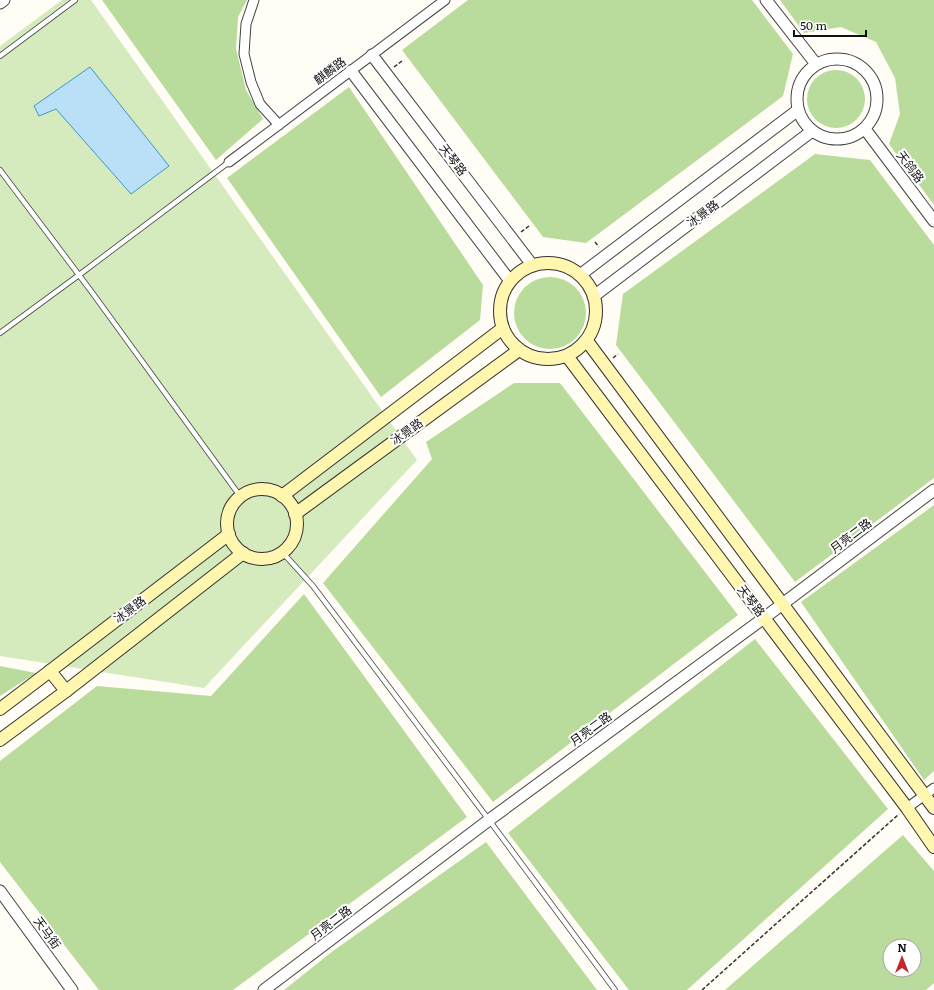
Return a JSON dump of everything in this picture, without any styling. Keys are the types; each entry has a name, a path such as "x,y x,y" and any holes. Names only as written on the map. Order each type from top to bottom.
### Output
{"main road":[{"path":"550,263 566,266 580,275 589,284 594,296 597,312 594,327 587,341 578,350 567,356 550,360 534,358 519,350 509,340 503,328 500,312 502,296 510,282 520,272 533,266 550,263"},
{"name":"冰景路","path":"282,496 503,328"},
{"name":"天琴路","path":"587,341 782,604 929,792 934,808"},
{"name":"冰景路","path":"295,514 519,350"},
{"name":"天琴路","path":"567,356 934,847"},
{"path":"260,489 272,491 282,496 290,504 295,514 297,526 294,537 283,553 269,558 258,559 247,556 234,545 227,529 227,518 232,507 240,496 260,489"},
{"name":"冰景路","path":"0,709 229,534"},
{"name":"冰景路","path":"0,740 66,691 243,553"},
{"path":"50,671 66,691"}],"street":[{"path":"0,3 4,0"},
{"path":"254,0 246,24 244,54 251,82 260,104 279,125"},
{"name":"麒麟路","path":"229,162 445,0"},
{"path":"766,0 816,64"},
{"name":"天琴路","path":"372,55 533,266"},
{"path":"829,59 842,59 854,62 865,70 873,80 877,93 877,106 873,118 865,129 856,135 845,139 833,140 822,137 812,131 803,122 798,110 796,97 799,84 806,72 816,64 829,59"},
{"path":"351,71 510,282"},
{"path":"580,275 798,110"},
{"name":"天鸽路","path":"865,129 934,221"},
{"name":"冰景路","path":"594,296 812,131"},
{"name":"月亮二路","path":"264,990 489,820 764,618 934,490"},
{"path":"906,808 929,792"},
{"name":"天马街","path":"0,891 72,990"}],"lane":[{"path":"0,56 75,0"},
{"path":"0,333 229,162"},
{"path":"0,170 79,275 240,496"},
{"path":"283,553 313,586 615,990"}],"path":[{"path":"702,990 906,808"}],"green space":[{"path":"62,0 91,0 417,460 204,688 0,656 0,46"},
{"path":"102,0 247,0 238,17 236,49 246,90 263,119 216,160"},
{"path":"468,0 752,0 793,54 783,96 586,243 543,237 402,50"},
{"path":"780,0 934,0 934,205 889,144 900,114 895,78 876,42 841,27 804,33"},
{"path":"830,70 842,70 857,78 865,93 865,105 857,120 842,128 830,128 815,120 807,105 807,93 815,78"},
{"path":"349,87 483,285 480,320 381,397 227,178"},
{"path":"815,154 870,160 934,245 934,478 795,582 616,345 623,294"},
{"path":"550,277 570,283 580,293 586,313 580,333 570,343 550,349 530,343 520,333 514,313 520,293 530,283"},
{"path":"514,383 560,383 738,615 493,802 323,583 432,459 426,442"},
{"path":"934,505 934,771 924,780 801,602"},
{"path":"304,594 467,817 233,990 99,990 0,862 0,761 97,686 211,696"},
{"path":"755,639 888,809 687,990 629,990 508,833"},
{"path":"0,666 36,673 0,696"},
{"path":"903,835 934,871 934,983 926,990 725,990"},
{"path":"486,842 597,990 284,990 333,951"}],"water":[{"path":"90,67 169,166 131,194 56,109 39,116 34,106"}]}
